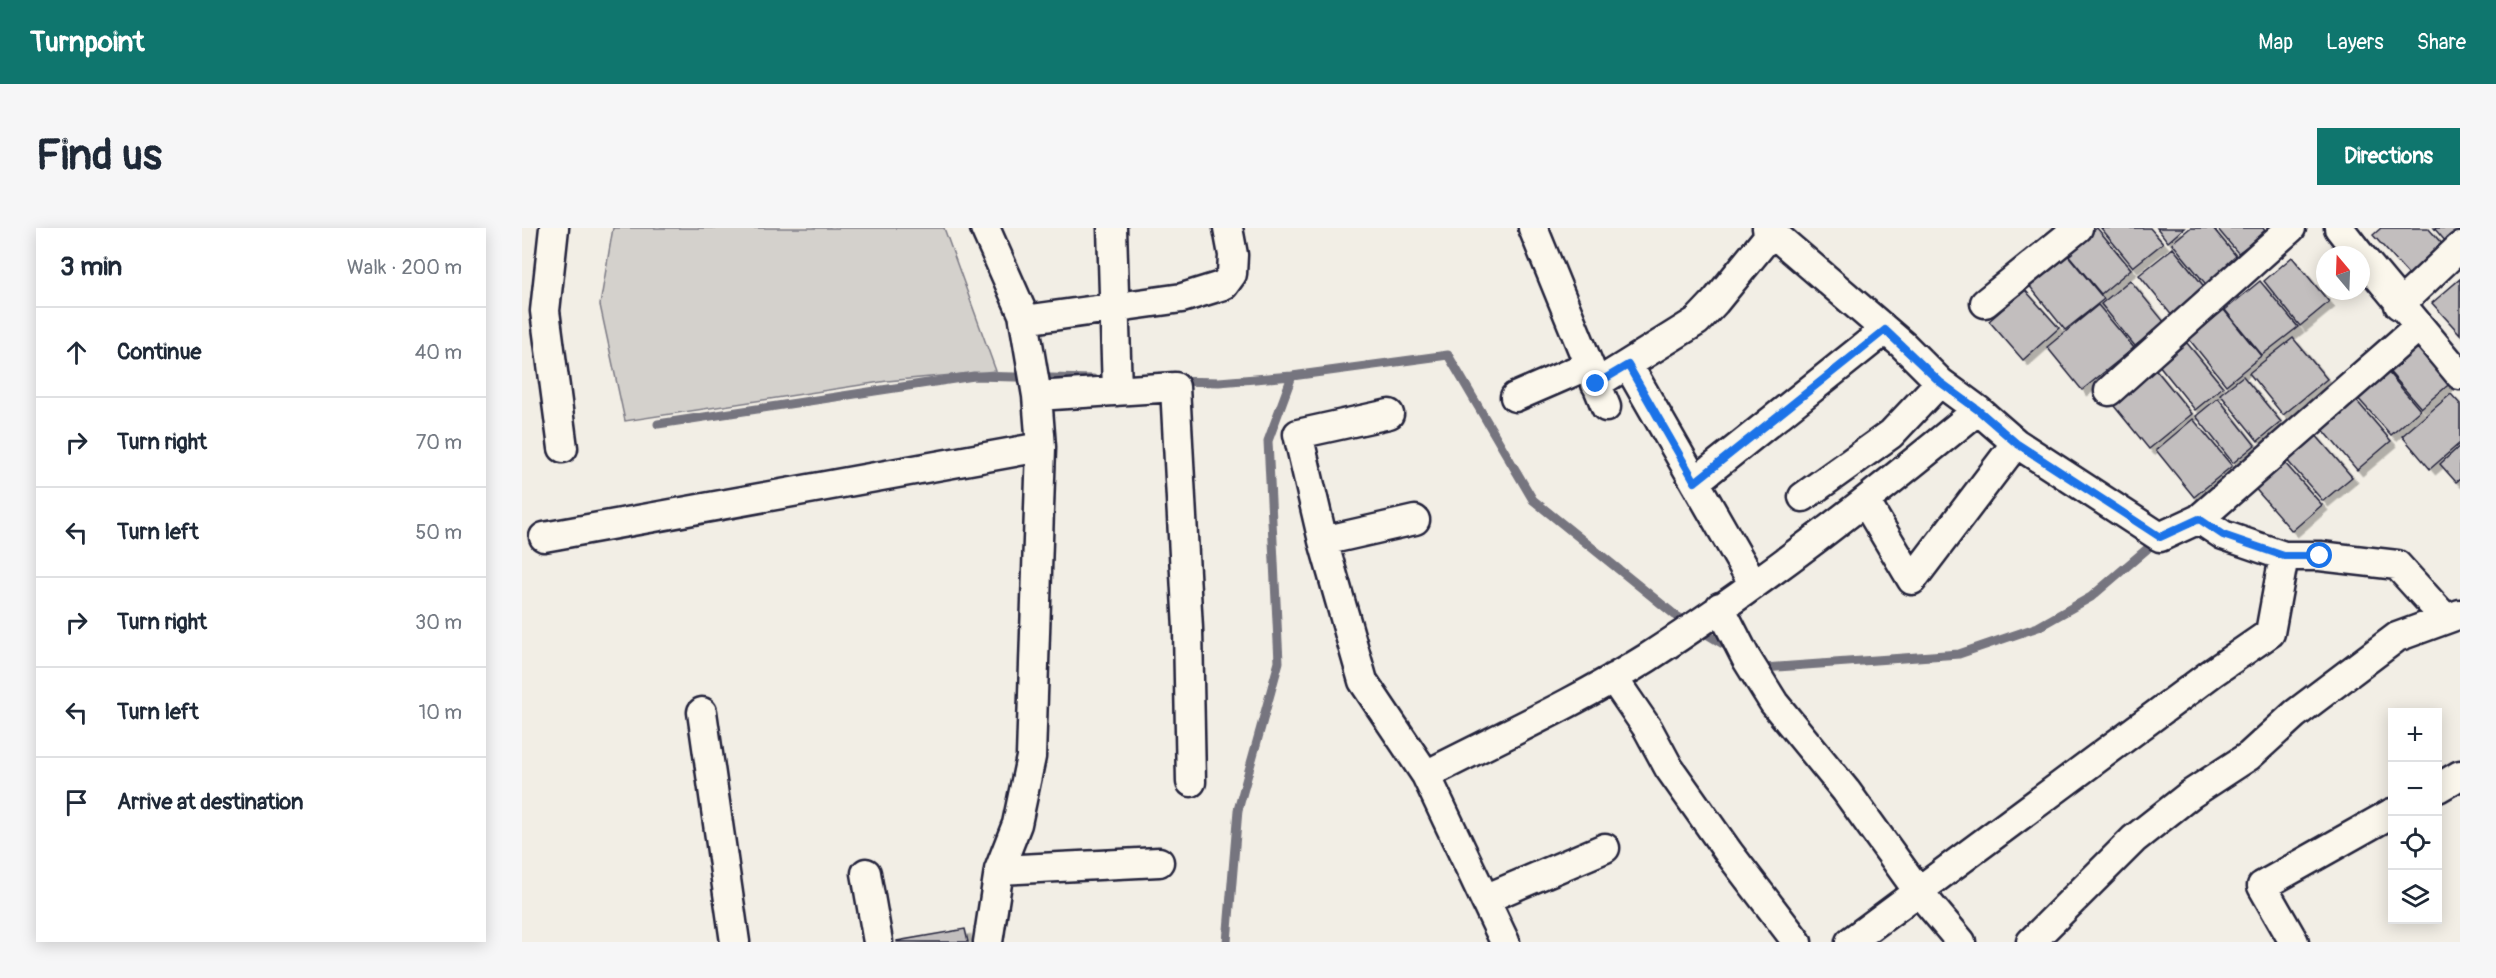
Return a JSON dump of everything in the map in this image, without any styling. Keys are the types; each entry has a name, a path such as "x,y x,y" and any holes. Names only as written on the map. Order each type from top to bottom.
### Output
{"street":[{"path":"554,228 545,311 563,448"},
{"path":"985,228 1024,320 1037,394 1041,447 1031,757 1017,824 999,870 988,942"},
{"path":"1112,228 1117,391"},
{"path":"1024,320 1182,298 1224,285 1232,274 1233,255 1228,228"},
{"path":"1533,228 1597,385"},
{"path":"1985,303 2078,228"},
{"path":"2109,391 2291,228"},
{"path":"2338,228 2352,246"},
{"path":"1515,397 1597,385 1697,321 1715,302 1770,230 1885,330 1940,382 1978,410 2016,443 2160,537 2199,519 2418,327"},
{"path":"2400,305 2460,247"},
{"path":"2370,268 2460,375"},
{"path":"1695,482 1885,330"},
{"path":"1628,365 1753,583"},
{"path":"1803,497 1892,434 1940,382"},
{"path":"1037,394 1175,387 1188,629 1191,782"},
{"path":"1426,775 1647,658 1717,610 1865,501 1978,410"},
{"path":"1389,414 1298,434 1323,541 1363,681 1426,775 1485,899 1497,940"},
{"path":"1865,501 1912,580 2016,443"},
{"path":"544,537 1041,447"},
{"path":"2031,942 2087,889 2134,839 2192,794 2249,756 2295,714 2397,637 2453,616 2397,565 2320,556 2284,556 2223,535 2199,519"},
{"path":"1323,541 1415,520"},
{"path":"1850,942 2211,674 2270,633 2284,556"},
{"path":"1717,610 1773,703 1846,791 1918,891 1961,942"},
{"path":"1613,678 1648,729 1669,768 1729,853 1797,942"},
{"path":"702,712 735,942"},
{"path":"2442,786 2460,775"},
{"path":"2294,942 2262,886 2388,815"},
{"path":"1485,899 1605,848"},
{"path":"999,870 1159,862"},
{"path":"867,873 878,942"}],"shaded area":[{"path":"613,228 944,228 996,371 887,381 625,421 600,305"}],"building":[{"path":"2097,228 2131,269 2101,294 2066,252"},
{"path":"2101,228 2150,228 2163,243 2133,267"},
{"path":"2157,228 2184,228 2168,242"},
{"path":"2190,228 2213,228 2241,262 2209,288 2172,243"},
{"path":"2217,228 2263,228 2266,232 2238,253"},
{"path":"2381,228 2428,228 2443,245 2409,275 2373,235"},
{"path":"2434,228 2460,228 2460,230 2446,242"},
{"path":"2173,248 2206,289 2173,317 2139,275"},
{"path":"2066,253 2104,299 2065,330 2028,284"},
{"path":"2292,257 2316,286 2316,300 2329,302 2300,326 2264,281"},
{"path":"2460,279 2460,334 2432,303"},
{"path":"2130,280 2165,323 2135,346 2101,304"},
{"path":"2260,281 2298,327 2262,355 2225,310"},
{"path":"2025,290 2059,328 2023,360 1989,321"},
{"path":"2098,305 2134,348 2082,390 2047,347"},
{"path":"2224,310 2261,356 2226,385 2189,339"},
{"path":"2293,338 2327,379 2283,415 2249,373"},
{"path":"2419,341 2453,381 2421,408 2387,369"},
{"path":"2187,343 2223,387 2195,410 2159,365"},
{"path":"2153,366 2192,414 2149,449 2110,401"},
{"path":"2386,370 2420,410 2391,435 2356,396"},
{"path":"2243,376 2281,422 2258,441 2220,394"},
{"path":"2451,394 2460,404 2460,443 2430,469 2402,436"},
{"path":"2218,398 2255,445 2233,463 2196,416"},
{"path":"2355,399 2391,441 2357,470 2321,427"},
{"path":"2193,419 2232,466 2194,497 2156,450"},
{"path":"2314,433 2352,477 2323,501 2285,458"},
{"path":"2460,446 2460,479 2456,482 2440,464"},
{"path":"2283,461 2322,505 2292,531 2253,486"},
{"path":"965,929 968,942 897,942 897,941"}],"waterway":[{"path":"1227,942 1238,810 1279,662 1268,441 1292,376 1448,355 1533,500 1675,615 1733,650"},
{"path":"658,424 974,376 1093,379"},
{"path":"1176,381 1219,382 1292,376"},
{"path":"1758,665 1764,668 1959,654 2038,627 2091,597 2147,549"}],"route":[{"path":"1596,384 1628,365 1695,482 1885,330 1940,382 1978,410 2016,443 2160,537 2199,519 2223,535 2284,556 2320,556"}]}
